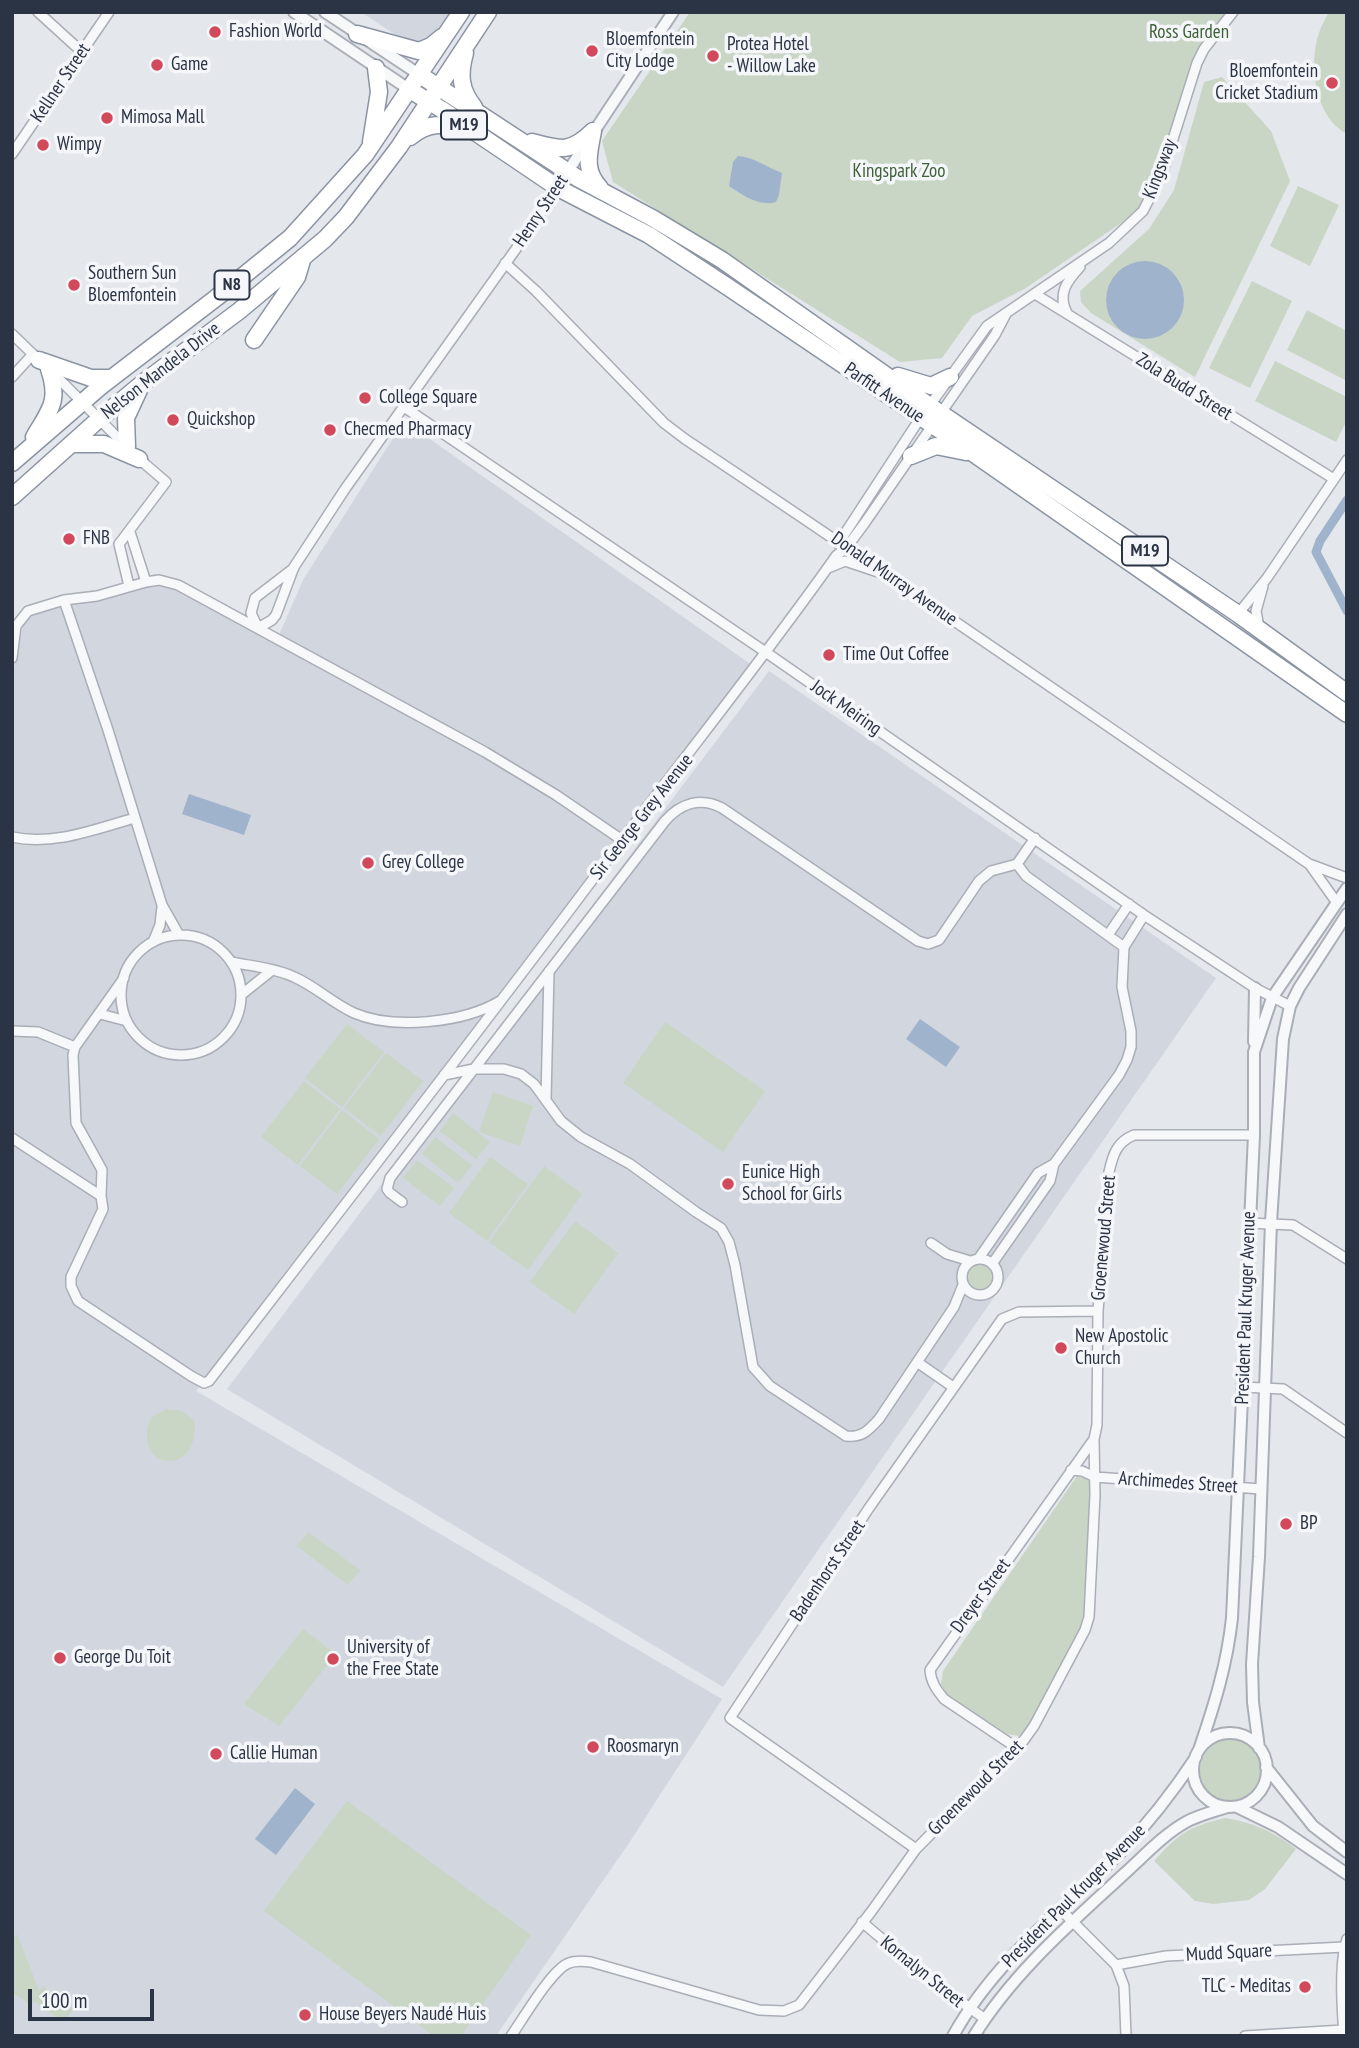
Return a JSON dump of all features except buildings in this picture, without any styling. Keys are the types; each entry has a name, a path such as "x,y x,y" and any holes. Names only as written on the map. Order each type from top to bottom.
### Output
{"highway":[{"name":"N8","path":"420,75 461,12"},
{"name":"Nelson Mandela Drive","path":"12,497 98,420 239,311 346,217 399,147 488,12"},
{"path":"357,34 419,51 435,43 450,30"},
{"path":"467,45 461,69 463,89 473,105 486,118"},
{"path":"370,148 379,92 376,68"},
{"name":"Nelson Mandela Drive","path":"12,463 81,402 290,238 370,148 420,75"},
{"name":"Parfitt Avenue","path":"420,75 568,171 722,260 879,370 972,453 1347,714"},
{"name":"Parfitt Avenue","path":"410,90 558,188 649,235 774,319 1153,556 1347,693"},
{"path":"399,147 422,128 437,124 479,135"},
{"path":"513,136 562,149 582,142 593,131"},
{"path":"593,131 587,165 594,182 605,193"},
{"path":"254,340 297,277 303,257"},
{"path":"722,260 736,275 769,300 774,319"},
{"path":"40,361 91,378 111,378"},
{"path":"26,451 54,401 54,385 40,361"},
{"path":"879,370 931,386 950,377"},
{"path":"71,443 104,444 133,453 126,418 144,382"},
{"path":"911,456 936,446 972,453"},
{"path":"1153,556 1165,575 1201,600 1206,616"},
{"path":"1238,614 1245,632 1307,676 1317,693"}],"street":[{"path":"38,12 82,52"},
{"name":"Kellner Street","path":"12,154 109,12"},
{"path":"294,12 410,90"},
{"path":"305,12 337,41"},
{"path":"325,12 420,75"},
{"name":"Henry Street","path":"294,567 351,480 558,188 673,12"},
{"name":"Kingsway","path":"931,415 950,377 987,326 1088,258 1124,231 1143,211 1162,174 1197,63 1204,49 1233,12"},
{"path":"1069,315 1063,303 1063,292 1070,278 1088,258"},
{"name":"Donald Murray Avenue","path":"505,263 531,285 664,423 1309,864 1347,878"},
{"name":"Zola Budd Street","path":"1035,294 1334,479"},
{"name":"Kingsway","path":"931,415 995,335 1006,314"},
{"path":"12,334 98,420 166,482 119,544 129,586"},
{"path":"12,377 40,361"},
{"name":"Jock Meiring","path":"404,407 767,653 1144,915 1255,988 1290,1006"},
{"name":"Sir George Grey Avenue","path":"843,544 864,524 911,456 931,415"},
{"name":"Sir George Grey Avenue","path":"101,1196 103,1209 71,1277 73,1294 78,1301 191,1377 209,1381 767,653 931,415"},
{"path":"1238,614 1267,578 1347,460"},
{"path":"863,557 860,545 864,524"},
{"path":"130,532 146,582"},
{"path":"826,569 841,562 850,562 892,578"},
{"path":"258,628 251,613 255,597 294,567"},
{"path":"258,628 276,615 294,567"},
{"path":"1259,629 1256,611 1267,578"},
{"path":"12,658 16,626 28,611 146,582 159,580 178,584 512,768 556,794 622,840"},
{"path":"64,600 162,905 179,935"},
{"path":"224,608 235,610 252,604"},
{"path":"402,1202 387,1189 390,1178 673,812 690,804 703,802 722,808 918,941 928,944 939,940 979,881 991,871 1017,864 1035,838"},
{"path":"12,837 38,841 65,838 135,818"},
{"path":"1017,864 1027,876 1124,947"},
{"name":"Donald Murray Avenue","path":"1309,864 1337,903"},
{"name":"President Paul Kruger Avenue","path":"953,2036 969,2009 1011,1958 1119,1853 1163,1806 1198,1754 1220,1691 1229,1644 1239,1487 1248,1223 1254,1135 1254,1052 1272,998 1347,888"},
{"path":"1108,935 1129,904"},
{"path":"153,942 160,925 162,905"},
{"path":"961,1274 975,1260 1038,1173 1054,1164 1124,1067 1131,1047 1131,1031 1122,987 1124,947 1144,915"},
{"name":"President Paul Kruger Avenue","path":"1259,1748 1253,1702 1252,1664 1259,1557 1271,1222 1283,1039 1290,1006 1299,988 1346,915"},
{"path":"101,1196 102,1170 76,1123 73,1055 75,1047 124,978 135,957 153,942 179,935 194,936 221,950 231,962 240,983 241,995 236,1019 230,1029 212,1046 188,1054 164,1052 153,1048 134,1032 127,1021 122,1000 124,978"},
{"path":"231,962 295,977 354,1013 388,1021 457,1018 487,1009 505,998"},
{"path":"241,995 271,971"},
{"path":"545,1100 549,971"},
{"path":"1254,1052 1255,988"},
{"path":"100,1014 127,1021"},
{"path":"12,1031 38,1032 75,1047"},
{"path":"444,1075 474,1069 504,1069 521,1074 534,1084 561,1121 581,1137 630,1164 721,1228 729,1242 735,1265 749,1355 757,1374 770,1386 846,1436 865,1433 879,1419 954,1307 963,1284 961,1274 947,1254 931,1243"},
{"name":"Groenewoud Street","path":"511,2036 548,1982 560,1969 575,1961 591,1962 759,2010 785,2011 799,2005 916,1849 1024,1740 1034,1726 1088,1622 1095,1477 1094,1439 1097,1426 1098,1311 1112,1159 1123,1139 1144,1133 1254,1135"},
{"path":"12,1138 101,1196"},
{"path":"992,1264 1051,1181 1054,1164"},
{"path":"1248,1223 1271,1222 1299,1227 1347,1259"},
{"path":"947,1254 992,1264 997,1271 996,1285 986,1294 972,1293 963,1284"},
{"path":"954,1307 972,1293"},
{"name":"Badenhorst Street","path":"916,1849 730,1718 869,1508 1002,1319 1019,1312 1098,1311"},
{"path":"916,1362 953,1387"},
{"path":"1243,1387 1283,1389 1347,1433"},
{"name":"Dreyer Street","path":"1017,1748 944,1699 931,1679 930,1670 1094,1439"},
{"name":"Archimedes Street","path":"1070,1471 1082,1471 1095,1477 1261,1489"},
{"path":"1235,1555 1259,1557"},
{"path":"1347,1852 1313,1826 1266,1768 1259,1748 1251,1740 1229,1734 1207,1741 1198,1754 1193,1771 1203,1796 1214,1804 1232,1807 1278,1827 1347,1874"},
{"name":"Dreyer Street","path":"1003,1738 1024,1740"},
{"path":"1232,1807 1248,1802 1258,1795 1264,1784 1266,1768"},
{"name":"President Paul Kruger Avenue","path":"974,2036 1019,1975 1171,1831 1201,1815 1232,1807"},
{"path":"1060,1909 1116,1965 1124,1986 1126,2036"},
{"name":"Kornalyn Street","path":"862,1922 985,2019"},
{"path":"1245,2036 1344,2033 1345,1943"},
{"name":"Mudd Square","path":"1116,1965 1166,1956 1345,1943"}],"shaded area":[{"path":"361,12 453,12 432,40 418,44 405,41"},
{"path":"404,421 756,668 510,997 196,1391 722,1699 629,1843 496,2036 12,2036 12,676 25,617 67,604 166,582 275,644 303,580"},
{"name":"Eunice High School for Girls","path":"769,671 1216,978 723,1687 227,1389"}],"green space":[{"name":"Kingspark Zoo","path":"690,12 1232,12 1194,62 1143,208 1026,288 972,316 942,358 900,362 613,182 602,141"},
{"name":"Bloemfontein Cricket Stadium","path":"1329,12 1347,12 1347,134 1328,116 1317,89 1314,60 1316,46"},
{"path":"1222,77 1271,131 1290,181 1195,377 1091,313 1081,302 1080,291 1149,229 1174,190 1204,82"},
{"path":"1298,186 1339,205 1310,266 1270,246"},
{"path":"1252,281 1292,301 1250,388 1209,368"},
{"path":"1307,310 1347,331 1347,381 1287,350"},
{"path":"1275,361 1347,397 1347,420 1336,442 1255,401"},
{"path":"665,1022 765,1091 723,1152 623,1083"},
{"path":"347,1024 384,1052 342,1107 305,1078"},
{"path":"386,1053 423,1081 381,1136 344,1108"},
{"path":"304,1081 340,1109 298,1165 261,1137"},
{"path":"493,1092 533,1106 520,1146 479,1132"},
{"path":"342,1110 379,1139 337,1194 300,1166"},
{"path":"453,1113 490,1142 476,1159 440,1131"},
{"path":"435,1137 472,1165 458,1183 422,1154"},
{"path":"490,1157 528,1184 487,1241 449,1213"},
{"path":"417,1160 454,1188 440,1206 403,1178"},
{"path":"544,1166 582,1194 528,1270 489,1242"},
{"path":"575,1221 618,1253 574,1314 530,1282"},
{"path":"980,1262 990,1266 994,1276 990,1286 980,1290 970,1286 966,1276 970,1266"},
{"path":"167,1409 182,1411 194,1420 195,1427 193,1443 185,1455 172,1461 157,1458 150,1448 147,1435 152,1417"},
{"path":"1077,1476 1092,1482 1085,1623 1029,1727 1019,1736 1007,1734 947,1694 941,1684 943,1671"},
{"path":"308,1532 360,1570 348,1585 297,1546"},
{"path":"303,1629 336,1654 279,1726 244,1704"},
{"path":"1226,1739 1238,1739 1255,1748 1262,1759 1262,1783 1255,1794 1238,1803 1226,1803 1214,1798 1205,1789 1200,1777 1200,1765 1205,1753 1214,1744"},
{"path":"347,1801 531,1935 461,2036 434,2036 264,1911"},
{"path":"1226,1818 1263,1829 1296,1849 1265,1889 1249,1900 1213,1904 1195,1901 1154,1861 1186,1832"},
{"path":"17,1934 39,1991 43,1986 73,2010 63,2022 34,2001 31,2005 12,1992 12,1940"}],"water":[{"path":"738,156 755,160 782,173 776,202 758,202 729,186 733,162"},
{"path":"1145,261 1160,264 1173,272 1181,285 1184,300 1181,315 1173,328 1160,336 1145,339 1130,336 1117,328 1109,315 1106,300 1109,285 1117,272 1130,264"},
{"path":"189,794 251,815 244,835 182,814"},
{"path":"920,1019 960,1047 946,1067 906,1039"},
{"path":"295,1788 315,1804 276,1855 255,1839"}],"waterway":[{"path":"1347,500 1320,541 1316,552 1347,611"}],"place":[{"name":"Fashion World","path":"215,32"},
{"name":"Bloemfontein City Lodge","path":"592,51"},
{"name":"Protea Hotel - Willow Lake","path":"713,56"},
{"name":"Game","path":"157,65"},
{"name":"Bloemfontein Cricket Stadium","path":"1332,83"},
{"name":"Mimosa Mall","path":"107,118"},
{"name":"Wimpy","path":"43,145"},
{"name":"Southern Sun Bloemfontein","path":"74,285"},
{"name":"College Square","path":"365,398"},
{"name":"Quickshop","path":"173,420"},
{"name":"Checmed Pharmacy","path":"330,430"},
{"name":"FNB","path":"69,539"},
{"name":"Time Out Coffee","path":"829,655"},
{"name":"Grey College","path":"368,863"},
{"name":"Eunice High School for Girls","path":"728,1184"},
{"name":"New Apostolic Church","path":"1061,1348"},
{"name":"BP","path":"1286,1524"},
{"name":"George Du Toit","path":"60,1658"},
{"name":"University of the Free State","path":"333,1659"},
{"name":"Roosmaryn","path":"593,1747"},
{"name":"Callie Human","path":"216,1754"},
{"name":"TLC - Meditas","path":"1305,1987"},
{"name":"House Beyers Naudé Huis","path":"305,2015"}],"park label":[{"name":"Ross Garden","path":"1189,33"}]}
